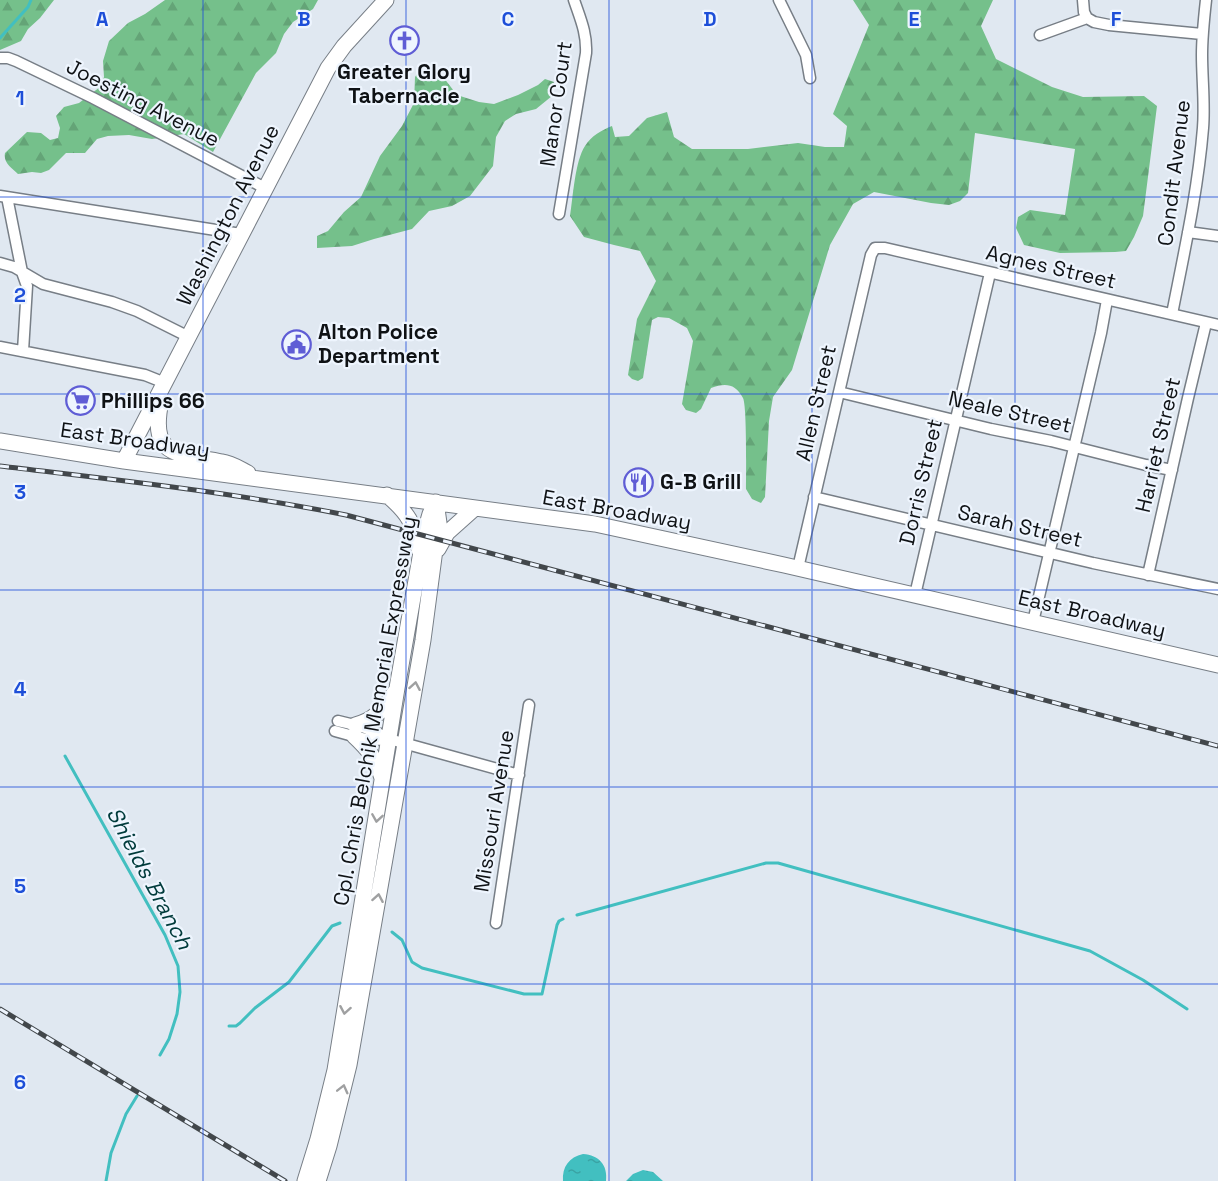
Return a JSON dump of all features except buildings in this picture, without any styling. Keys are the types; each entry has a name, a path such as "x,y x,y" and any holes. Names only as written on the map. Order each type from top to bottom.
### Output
{"main road":[{"name":"Washington Avenue","path":"124,460 328,68 344,46 386,0"},
{"path":"165,383 158,418 158,434 164,444 184,456 225,462 262,479"},
{"name":"East Broadway","path":"0,441 595,524 798,568 1218,665"},
{"path":"387,495 410,519 427,557 447,532 475,507"},
{"name":"Cpl. Chris Belchik Memorial Expressway","path":"305,1181 323,1142 348,1065 423,640 427,525 436,502"},
{"name":"Cpl. Chris Belchik Memorial Expressway","path":"318,1181 397,688 427,557"},
{"path":"383,780 377,762 355,731 386,706 397,688"}],"street":[{"name":"Manor Court","path":"559,214 586,53 584,28 574,0"},
{"path":"779,0 806,55 810,78"},
{"path":"1083,0 1084,12 1087,18 1094,22 1202,34"},
{"name":"Condit Avenue","path":"1172,314 1188,232 1203,128 1202,34 1206,0"},
{"path":"1040,35 1087,18"},
{"path":"0,58 16,49"},
{"name":"Joesting Avenue","path":"0,58 16,60 265,188"},
{"path":"23,351 27,286 4,197 241,234"},
{"path":"1188,232 1218,236"},
{"name":"Agnes Street","path":"875,248 885,248 1218,325"},
{"name":"Allen Street","path":"798,568 871,255 875,248"},
{"path":"0,262 14,267 42,284 137,310 189,337"},
{"name":"Dorris Street","path":"915,595 990,273"},
{"path":"1033,622 1107,300"},
{"name":"Harriet Street","path":"1148,575 1206,323"},
{"path":"0,347 145,375 165,383"},
{"name":"Neale Street","path":"839,392 1172,470"},
{"name":"Sarah Street","path":"814,497 981,537 1218,589"},
{"name":"Missouri Avenue","path":"496,923 530,705"},
{"path":"337,726 355,731 380,733 389,739 519,775"}],"green space":[{"path":"0,0 54,0 28,29 21,41 0,50"},
{"path":"165,0 318,0 313,9 293,22 284,34 276,53 256,73 213,152 184,134 152,139 129,135 108,136 97,139 85,153 66,153 49,170 41,173 18,174 7,162 5,153 27,132 41,133 50,140 58,138 60,128 56,116 64,107 79,103 100,87 104,77 103,61 109,41 128,23"},
{"path":"853,0 993,0 981,26 996,59 1052,87 1083,97 1144,96 1157,106 1143,216 1126,251 1060,253 1024,245 1016,228 1018,217 1030,210 1065,215 1075,149 975,133 968,193 960,201 949,205 874,192 853,204 830,245 792,370 773,397 769,421 765,497 761,503 752,499 746,489 745,414 743,398 737,389 721,385 711,388 701,409 696,413 686,410 682,404 693,341 687,328 669,318 658,317 652,320 643,378 638,381 628,375 637,319 656,281 640,251 584,237 570,216 577,170 585,146 590,139 604,129 612,126 615,137 629,136 647,118 667,112 674,137 692,149 748,149 798,143 844,147 847,126 833,114 869,25"},
{"path":"421,68 437,69 457,95 479,102 494,104 518,95 545,79 554,82 552,96 536,109 516,114 505,121 496,137 493,166 470,196 452,206 429,211 412,229 352,246 317,248 317,236 328,231 361,197 380,156 402,126 414,103 415,77"}],"water":[{"path":"583,1154 594,1156 601,1162 606,1170 606,1181 563,1181 567,1163"},
{"path":"643,1170 653,1172 663,1181 626,1181 633,1174"}],"waterway":[{"name":"Shields Branch","path":"0,38 28,7 31,0"},
{"name":"Shields Branch","path":"65,756 165,935 178,966 180,992 177,1014 169,1039 160,1055"},
{"path":"577,915 766,863 778,863 1090,951 1143,980 1187,1009"},
{"path":"392,932 402,940 412,962 422,968 524,994 542,994 557,925 563,919"},
{"path":"229,1026 236,1026 289,982 332,926 340,923"},
{"name":"Shields Branch","path":"106,1181 111,1153 126,1114 137,1096"}],"railway":[{"path":"0,466 217,493 346,515 1218,746"},
{"path":"0,1009 285,1181"}],"place":[{"name":"Greater Glory Tabernacle","path":"404,41"},
{"name":"Alton Police Department","path":"297,344"},
{"name":"Phillips 66","path":"80,401"},
{"name":"G-B Grill","path":"639,482"}]}
